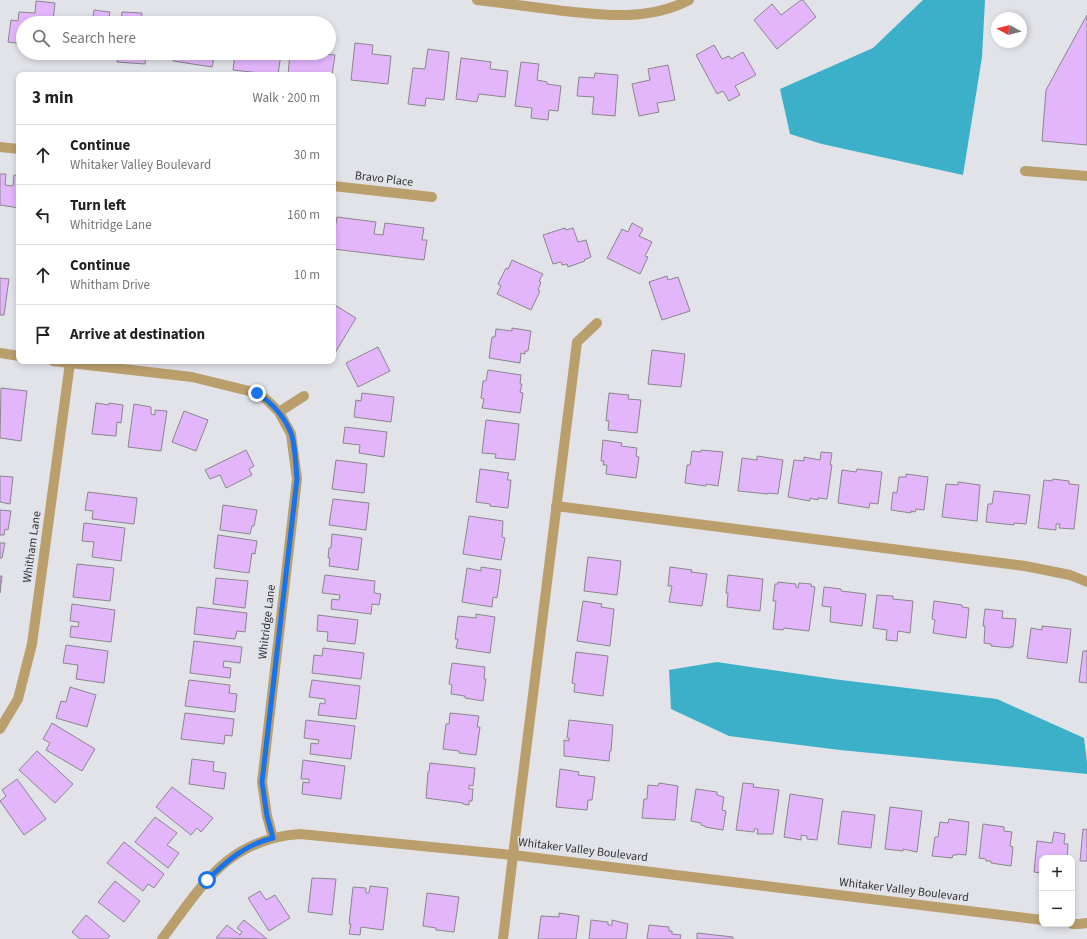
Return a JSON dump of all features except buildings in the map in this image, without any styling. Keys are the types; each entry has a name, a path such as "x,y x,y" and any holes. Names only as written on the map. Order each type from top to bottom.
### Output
{"street":[{"path":"477,0 597,15 618,16 647,13 670,7 688,0"},
{"path":"0,147 16,149"},
{"path":"1025,171 1087,176"},
{"name":"Bravo Place","path":"336,186 432,197"},
{"path":"503,939 577,342 597,323"},
{"path":"0,354 16,356"},
{"name":"Whitham Lane","path":"0,729 18,699 32,644 70,364"},
{"name":"Whitridge Lane","path":"79,364 192,377 257,393 267,400 279,412 291,434 297,479 262,782 267,816 273,838"},
{"path":"279,412 304,396"},
{"path":"556,506 1025,566 1070,575 1087,582"},
{"name":"Whitaker Valley Boulevard","path":"162,939 207,880 218,868 244,849 258,842 291,834 310,834 513,855 1039,920"},
{"path":"1075,924 1087,922"}],"water":[{"path":"923,0 985,0 982,57 963,175 822,144 790,134 780,89 873,48"},
{"path":"717,662 833,679 997,699 1084,738 1087,774 840,750 729,736 671,709 669,670"}],"route":[{"path":"207,880 218,868 244,849 258,842 273,838 267,816 262,782 263,762 297,479 291,434 279,412 267,400 257,393"}]}
